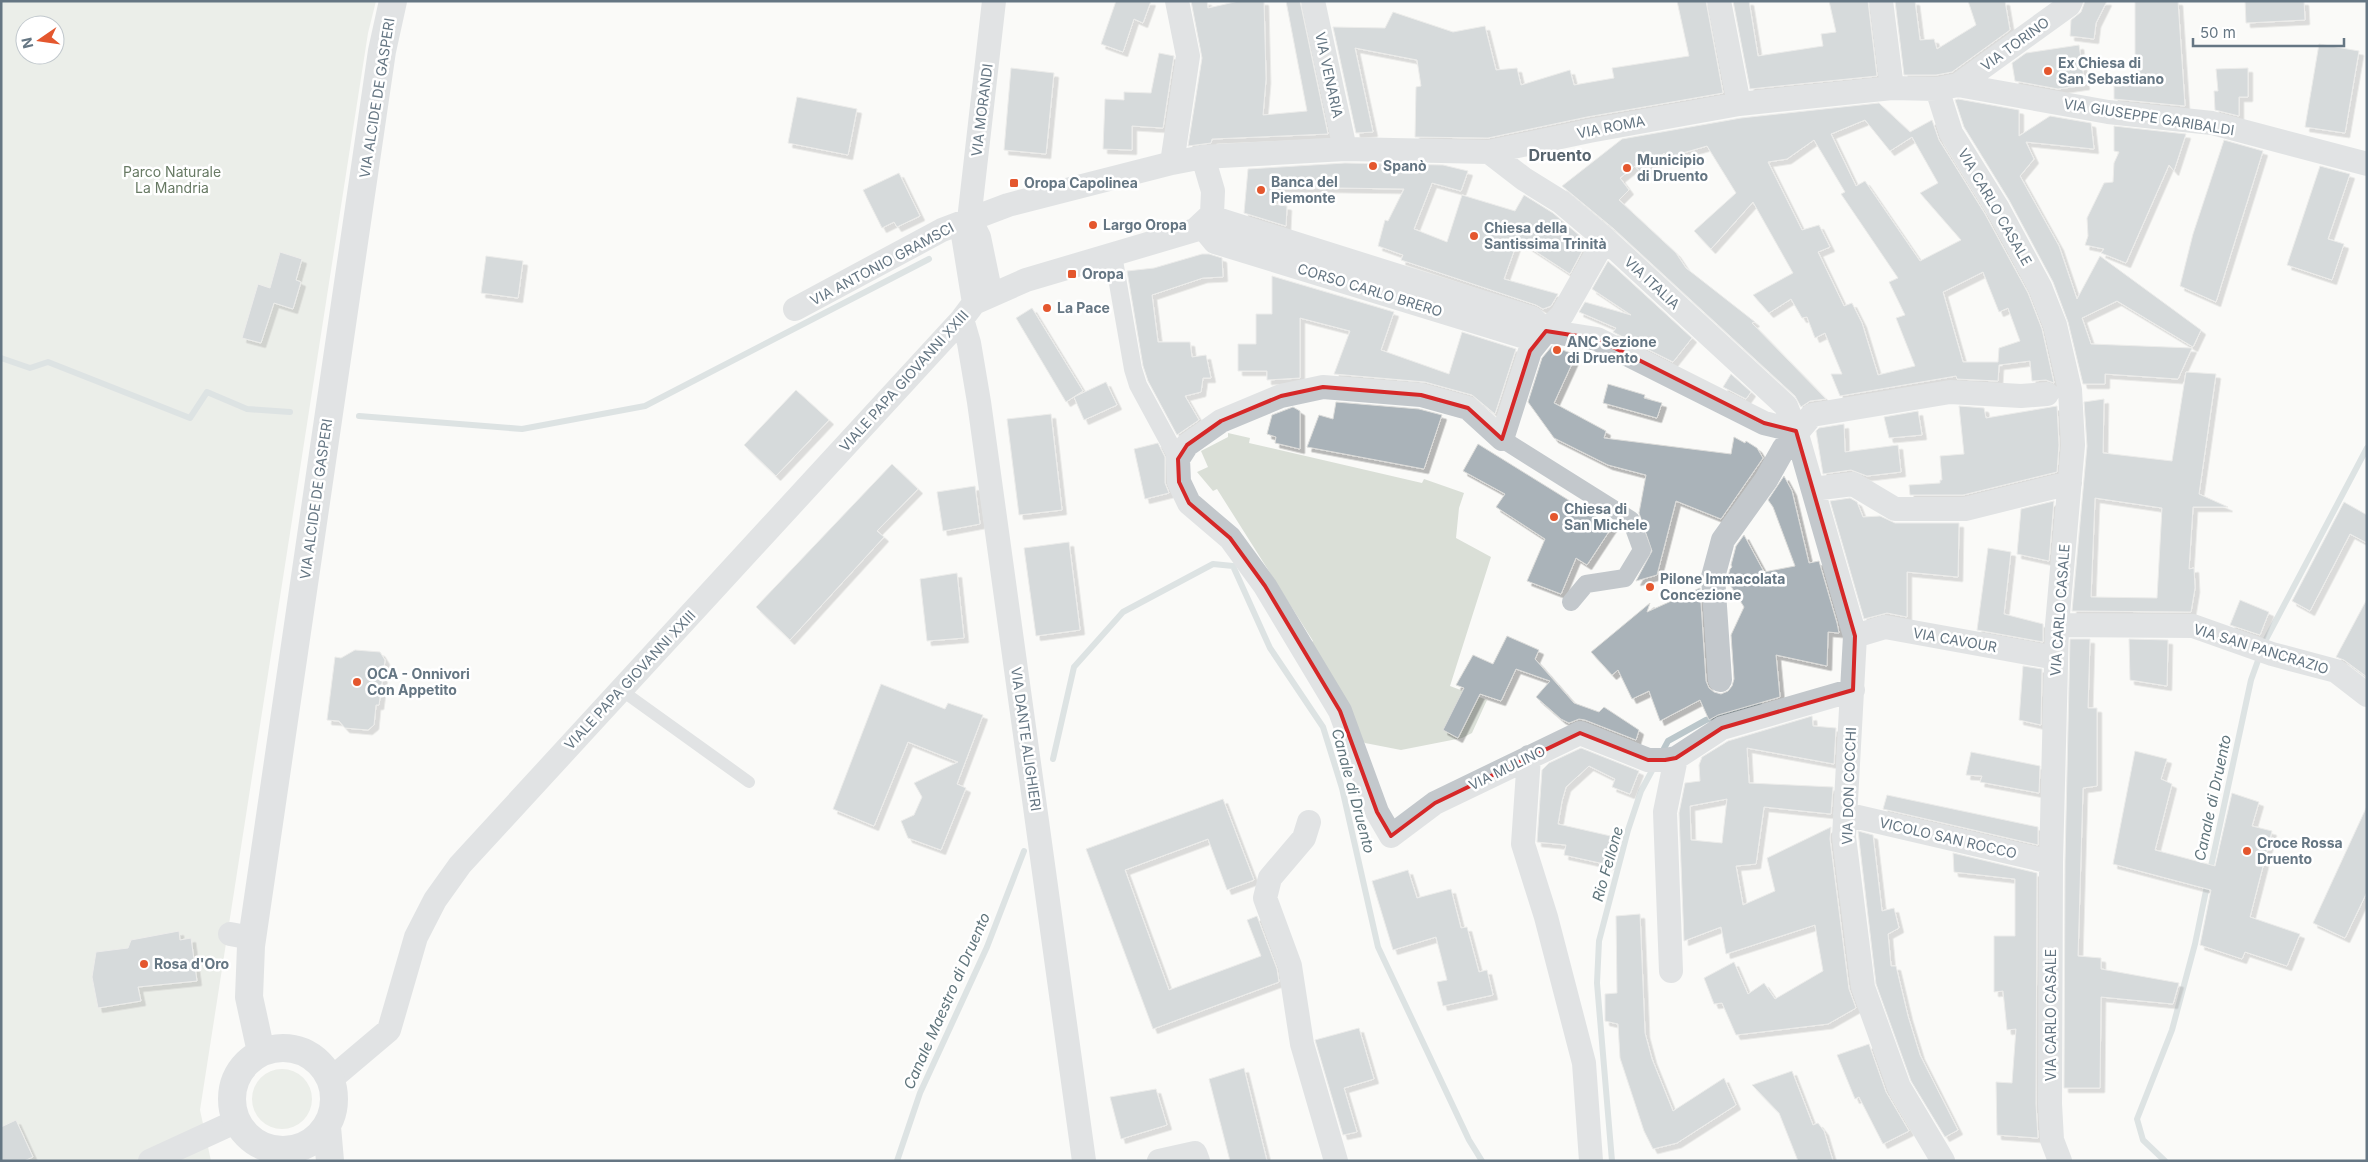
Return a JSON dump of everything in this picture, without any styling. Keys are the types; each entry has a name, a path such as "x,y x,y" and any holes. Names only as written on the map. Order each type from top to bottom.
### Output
{"street":[{"name":"VIA ALCIDE DE GASPERI","path":"261,1052 249,997 241,936 330,397 382,51 393,1"},
{"name":"VIA MORANDI","path":"969,220 994,1"},
{"path":"1172,163 1188,56 1177,1"},
{"name":"VIA VENARIA","path":"1313,1 1345,149"},
{"path":"1719,1 1739,104"},
{"path":"1881,1 1892,88"},
{"name":"VIA TORINO","path":"1947,87 2069,5 2071,1"},
{"name":"VIA ROMA","path":"1203,157 1345,149 1490,152 1589,131 1739,104 1892,88 1947,87"},
{"name":"VIA GIUSEPPE GARIBALDI","path":"1947,87 2108,112 2212,123 2367,164"},
{"name":"VIA CARLO CASALE","path":"1947,87 1951,133 2024,252 2040,287 2064,360 2073,415 2073,445 2057,625 2051,862 2050,1104 2052,1140 2060,1161"},
{"name":"VIA ITALIA","path":"1490,152 1524,179 1561,202 1605,239 1786,406 1796,431"},
{"path":"1203,157 1213,191 1206,220 1195,230 1026,280 976,306 963,235 969,220 1008,205 1172,163 1203,157"},
{"name":"VIA ANTONIO GRAMSCI","path":"795,309 942,230 969,220"},
{"name":"CORSO CARLO BRERO","path":"1206,220 1215,242 1468,320 1525,337 1546,331 1597,339 1764,423 1796,431"},
{"path":"1502,439 1530,351 1562,315 1605,239"},
{"path":"1113,254 1133,369 1138,385 1178,459 1187,445 1220,421 1281,396 1324,387 1421,395 1468,408 1502,439 1631,520 1642,550 1626,578 1586,584 1571,602"},
{"name":"VIALE PAPA GIOVANNI XXIII","path":"331,1079 389,1030 416,937 435,900 460,865 976,306"},
{"name":"VIA DANTE ALIGHIERI","path":"976,306 969,343 979,402 1084,1161"},
{"path":"1720,680 1713,577 1723,540 1766,480 1796,431 1812,415 1950,392 2021,396 2047,394"},
{"name":"VIA DON COCCHI","path":"1796,431 1855,636 1844,837 1863,987 1899,1087 1943,1161"},
{"name":"VIA MULINO","path":"1178,459 1179,482 1189,503 1230,538 1265,586 1340,710 1377,812 1391,836 1435,803 1580,733 1663,760"},
{"path":"1813,489 1853,484 1895,509 1964,508 2070,483"},
{"name":"VIA SAN PANCRAZIO","path":"2057,625 2192,626 2272,654 2336,672 2367,695"},
{"name":"VIA CAVOUR","path":"1855,636 1885,627 2056,658"},
{"path":"1671,971 1663,760 1722,728 1853,690"},
{"path":"1529,757 1523,844 1546,917 1584,1063 1592,1161"},
{"name":"VICOLO SAN ROCCO","path":"1845,814 2051,862"},
{"path":"1309,822 1304,838 1270,878 1265,898 1290,966 1302,1044 1336,1161"},
{"path":"272,1049 296,1049 317,1060 331,1079 335,1104 327,1127 315,1141 284,1156 255,1143 244,1133 232,1108 235,1082 241,1070 261,1052 272,1049"},
{"path":"150,1161 237,1121"},
{"path":"327,1127 330,1161"},
{"path":"1159,1161 1195,1153 1198,1161"}],"lane":[{"path":"621,690 749,782"}],"highlighted area":[{"path":"1546,331 1597,339 1764,423 1796,431 1855,636 1853,690 1722,728 1676,758 1665,760 1648,760 1580,733 1435,803 1391,836 1377,812 1340,711 1265,586 1230,538 1189,503 1179,482 1178,459 1187,445 1221,421 1281,396 1323,387 1421,395 1468,408 1502,439 1530,351"}],"green space":[{"name":"Parco Naturale La Mandria","path":"1,1 376,1 368,33 200,1110 211,1161 1,1161"},
{"path":"1228,433 1250,438 1249,443 1422,483 1424,479 1464,493 1459,508 1456,538 1491,557 1450,686 1487,700 1472,733 1462,738 1401,750 1365,743 1355,735 1310,644 1313,641 1217,489 1213,491 1197,472 1208,467 1201,451 1228,437"},
{"path":"282,1069 299,1074 307,1082 312,1099 307,1116 299,1124 282,1129 265,1124 257,1116 252,1099 257,1082 265,1074"}],"building":[{"path":"1116,1 1151,1 1143,23 1134,19 1123,52 1101,44"},
{"path":"1191,1 1207,1 1208,8 1239,1 1264,1 1266,79 1263,115 1307,111 1286,1 1300,1 1328,134 1212,139 1211,143 1188,146 1202,58"},
{"path":"1677,1 1706,1 1723,93 1587,117 1488,138 1415,137 1416,87 1421,86 1417,60 1355,48 1373,132 1356,133 1333,27 1385,28 1393,12 1453,32 1485,26 1496,70 1517,68 1521,85 1570,70 1574,85 1614,78 1612,68 1689,56"},
{"path":"1733,1 1749,1 1758,56 1823,46 1821,34 1836,32 1829,1 1868,1 1877,76 1750,89"},
{"path":"1895,1 1915,1 1920,40 1934,39 1937,49 1976,25 1968,1 2005,1 2010,30 1952,72 1936,75 1904,75"},
{"path":"2085,1 2107,1 2096,23 2094,39 2070,36 2071,20 2081,12"},
{"path":"2135,1 2178,1 2185,106 2114,99 2114,80 2139,81 2135,56"},
{"path":"2245,1 2304,1 2305,20 2246,23"},
{"path":"2319,44 2359,51 2345,133 2305,127"},
{"name":"Ex Chiesa di San Sebastiano","path":"2079,45 2085,85 2058,89 2015,81 2012,63 2026,53"},
{"path":"1159,53 1174,56 1163,128 1132,126 1132,150 1103,149 1105,99 1124,100 1124,92 1151,93"},
{"path":"1011,68 1054,73 1046,154 1004,150"},
{"path":"2248,68 2248,97 2239,97 2239,116 2215,110 2214,91 2218,91 2216,69"},
{"path":"797,97 857,109 848,155 788,143"},
{"path":"1955,100 2019,110 2019,136 2050,116 2091,123 2094,149 2026,142 2034,159 2020,176 2059,246 2077,299 2100,256 2201,330 2193,347 2117,301 2082,318 2091,344 2192,348 2178,379 2105,374 2105,384 2083,384 2068,322 2053,282 2009,200 1964,127"},
{"path":"1879,103 1910,132 1932,120 1939,140 1985,214 2028,293 2042,329 2054,383 2046,380 2032,381 2030,361 1999,365 1998,381 1957,379 1956,376 1840,396 1831,374 1842,374 1825,333 1815,338 1807,317 1802,318 1791,299 1769,313 1753,295 1793,273 1753,202 1711,249 1694,231 1736,193 1707,146 1683,153 1673,162 1664,153 1643,175 1635,166 1620,178 1629,190 1619,200 1676,253 1686,268 1755,322 1752,323 1826,399 1810,401 1801,407 1795,396 1614,229 1562,186 1622,139 1741,118","holes":["1865,120 1890,151 1912,137 1938,183 1920,193 1961,240 1920,261 1865,181 1856,186 1831,134","1814,140 1845,192 1841,194 1898,278 1889,282 1905,315 1896,318 1915,366 1878,375 1862,323 1852,303 1844,306 1818,252 1830,247 1819,225 1802,230 1768,162 1787,159","1983,272 1999,312 2008,308 2020,341 1999,348 1998,362 1963,362 1943,292"]},
{"path":"2114,126 2186,134 2174,171 2169,165 2126,263 2101,253 2104,249 2085,245 2088,236 2087,218 2104,183 2113,182 2114,163 2119,152 2114,151"},
{"path":"2224,140 2263,151 2216,302 2180,286 2193,234"},
{"path":"1345,163 1443,165 1468,171 1461,191 1432,183 1414,229 1447,242 1462,195 1515,211 1524,195 1553,213 1587,242 1570,274 1518,240 1504,279 1558,294 1551,306 1543,309 1401,260 1403,255 1378,246 1385,220 1388,221 1404,189 1274,187 1273,204 1287,206 1286,226 1244,213 1248,169"},
{"path":"2320,166 2350,174 2328,239 2344,244 2332,280 2287,265"},
{"path":"899,173 920,216 897,227 894,222 882,228 863,190"},
{"path":"280,252 302,259 296,280 301,282 293,309 274,303 261,343 242,338 258,284 270,288"},
{"path":"1202,254 1222,258 1223,277 1203,278 1152,295 1158,342 1190,342 1192,357 1206,355 1211,378 1203,378 1201,392 1185,396 1199,420 1177,435 1148,381 1143,366 1127,271 1154,268"},
{"path":"486,256 523,261 518,298 481,293"},
{"path":"1608,261 1692,338 1673,362 1613,332 1616,328 1579,312 1585,302 1631,315 1592,289"},
{"path":"1272,276 1394,312 1381,350 1449,374 1462,332 1516,349 1495,414 1472,395 1425,382 1334,374 1350,331 1300,318 1300,378 1267,380 1267,371 1238,371 1238,344 1256,344 1256,314 1272,314"},
{"path":"1032,308 1083,391 1066,402 1016,318"},
{"path":"1552,346 1576,355 1554,403 1606,431 1604,438 1731,454 1734,437 1745,443 1746,441 1757,448 1763,458 1721,519 1676,501 1657,575 1636,581 1652,551 1639,513 1646,475 1608,465 1554,438 1528,402 1542,358"},
{"path":"2186,372 2216,374 2199,494 2228,507 2193,507 2189,569 2194,568 2195,588 2191,612 2072,611 2087,446 2084,402 2104,399 2103,453 2172,461","holes":["2095,498 2162,508 2157,598 2091,597"]},
{"path":"1731,374 1751,392 1746,399 1723,387"},
{"path":"1106,382 1117,405 1084,420 1074,397"},
{"path":"1608,384 1645,395 1644,398 1662,403 1657,418 1603,403"},
{"path":"796,390 829,420 776,476 744,445"},
{"path":"1336,402 1419,409 1442,415 1424,469 1307,447 1319,415 1333,419"},
{"path":"1959,406 1984,408 1986,418 2057,406 2059,445 2057,472 1963,495 1910,495 1909,485 1940,483 1940,480 1942,480 1940,456 1964,454"},
{"path":"1293,407 1300,411 1300,449 1275,443 1276,437 1267,434 1272,415"},
{"path":"1918,411 1922,435 1889,438 1884,417"},
{"path":"1051,414 1062,510 1019,515 1007,419"},
{"path":"1844,424 1845,452 1898,445 1901,472 1867,476 1851,470 1823,474 1816,431 1819,428"},
{"path":"1158,443 1165,457 1165,483 1169,493 1145,499 1134,449"},
{"name":"Chiesa di San Michele","path":"1478,444 1612,527 1587,565 1576,558 1561,594 1527,581 1545,539 1496,507 1505,494 1463,471"},
{"path":"892,464 918,489 877,531 884,537 790,640 756,607"},
{"path":"1784,476 1792,491 1809,563 1819,561 1837,623 1839,633 1828,632 1827,666 1776,655 1780,697 1718,715 1709,720 1700,700 1660,721 1649,691 1632,699 1618,670 1612,675 1591,652 1650,603 1647,612 1700,588 1706,681 1709,688 1714,692 1721,694 1728,691 1734,679 1731,635 1744,607 1727,580 1732,567 1736,546 1744,535 1764,572 1795,566 1773,507 1768,500"},
{"path":"975,486 980,524 943,531 937,492"},
{"path":"1850,498 1857,502 1863,517 1880,516 1895,523 1959,523 1958,577 1907,572 1907,617 1887,613 1864,619 1830,501"},
{"path":"2054,501 2049,561 2017,554 2021,509"},
{"path":"2344,502 2367,515 2367,543 2350,534 2310,611 2292,601"},
{"path":"1069,542 1080,630 1036,636 1024,548"},
{"path":"1988,548 2011,552 2004,614 2043,624 2043,642 1977,630"},
{"path":"957,573 964,638 927,641 920,579"},
{"path":"2367,599 2367,677 2344,660 2336,657"},
{"path":"2240,600 2269,612 2260,635 2230,625"},
{"path":"1507,636 1539,650 1535,659 1574,703 1599,712 1604,707 1639,730 1636,740 1585,720 1579,719 1569,723 1561,719 1536,697 1550,681 1516,669 1501,701 1480,694 1458,738 1443,730 1464,688 1456,685 1473,655 1493,664"},
{"path":"2070,639 2090,639 2088,708 2097,708 2097,786 2083,788 2078,956 2101,958 2101,969 2179,983 2173,1004 2101,997 2100,1088 2064,1088 2065,862"},
{"path":"2129,639 2168,640 2167,686 2130,680"},
{"name":"OCA - Onnivori Con Appetito","path":"355,650 380,652 385,660 379,705 376,705 374,725 368,730 345,728 339,721 327,720 335,657 341,658"},
{"path":"2023,666 2042,669 2041,725 2019,720"},
{"path":"881,684 945,709 948,703 983,715 957,784 966,788 941,850 908,838 901,821 914,815 922,797 914,783 958,762 908,742 874,826 833,809"},
{"path":"1812,716 1813,726 1836,728 1834,764 1747,748 1749,783 1833,787 1831,814 1764,807 1756,864 1736,866 1743,905 1775,891 1767,858 1831,827 1830,839 1849,989 1856,1008 1828,1024 1736,1035 1722,1003 1714,1004 1704,978 1734,962 1748,994 1764,983 1775,999 1823,971 1815,925 1726,954 1721,927 1684,941 1679,813 1685,783 1700,781 1699,765 1702,757 1728,741","holes":["1727,799 1722,843 1691,840 1690,806"]},
{"path":"1581,748 1639,771 1630,794 1612,787 1615,779 1589,766 1566,787 1558,824 1615,837 1609,865 1564,855 1566,845 1537,842 1542,770 1549,763"},
{"path":"2135,751 2167,759 2161,779 2172,784 2155,850 2215,866 2232,793 2259,802 2252,826 2272,831 2250,917 2300,934 2287,966 2245,952 2242,959 2200,945 2211,890 2113,864"},
{"path":"1971,752 2040,766 2039,793 1980,782 1982,776 1966,775"},
{"path":"1887,795 2038,827 2038,845 1883,809"},
{"path":"1223,799 1254,880 1227,890 1208,839 1125,870 1169,990 1261,956 1247,920 1257,916 1277,969 1279,982 1153,1029 1086,849"},
{"path":"2367,806 2367,892 2345,938 2313,923"},
{"path":"1858,831 1873,835 1882,911 1894,908 1899,928 1888,934 1891,966 1896,966 1920,1055 1958,1130 1945,1137 1911,1081 1876,984"},
{"path":"1953,853 2037,873 2036,1104 2038,1138 1997,1135 1996,1082 2012,1083 2016,1029 2007,1030 2003,991 1994,992 1994,936 2015,936 2015,879 1954,872"},
{"path":"1408,870 1417,898 1451,889 1461,928 1467,927 1479,972 1487,970 1493,995 1443,1006 1437,982 1447,980 1436,937 1393,950 1372,881"},
{"path":"1640,914 1645,1033 1652,1059 1673,1111 1724,1078 1736,1105 1677,1143 1653,1149 1644,1131 1620,1058 1618,1024 1605,1021 1605,994 1617,993 1616,916"},
{"name":"Rosa d'Oro","path":"179,931 180,940 191,938 197,981 138,987 141,1001 98,1008 92,977 96,952 128,948 131,940"},
{"path":"1359,1028 1374,1079 1344,1088 1357,1132 1343,1135 1315,1040"},
{"path":"1869,1044 1886,1092 1909,1131 1883,1144 1859,1097 1855,1099 1837,1055"},
{"path":"1244,1068 1267,1161 1230,1161 1209,1079"},
{"path":"1792,1071 1813,1125 1818,1123 1824,1131 1833,1161 1798,1161 1779,1113 1752,1085"},
{"path":"1156,1089 1167,1125 1121,1139 1110,1097"},
{"path":"16,1120 33,1157 24,1161 1,1161 1,1127"}],"waterway":[{"path":"359,416 522,429 645,406 929,259"},
{"path":"1,358 30,368 48,362 190,418 207,392 247,409 290,412"},
{"name":"Canale di Druento","path":"2263,645 2367,448"},
{"name":"Canale di Druento","path":"1053,759 1074,667 1123,612 1213,564 1233,566 1270,648 1323,727 1342,788 1378,947 1469,1140 1482,1161"},
{"name":"Canale di Druento","path":"2210,871 2251,680 2260,655"},
{"name":"Rio Fellone","path":"1660,756 1668,741 1706,720 1759,705"},
{"name":"Rio Fellone","path":"1612,1161 1597,983 1599,941 1628,830 1641,791 1655,765"},
{"name":"Canale Maestro di Druento","path":"897,1161 920,1093 987,947 1024,851"},
{"name":"Canale di Druento","path":"2165,1161 2143,1140 2137,1119 2172,1030 2195,944 2208,881"}],"place":[{"name":"Ex Chiesa di San Sebastiano","path":"2048,71"},
{"name":"Spanò","path":"1373,166"},
{"name":"Municipio di Druento","path":"1627,168"},
{"name":"Oropa Capolinea","path":"1014,183"},
{"name":"Banca del Piemonte","path":"1261,190"},
{"name":"Largo Oropa","path":"1093,225"},
{"name":"Chiesa della Santissima Trinità","path":"1474,236"},
{"name":"Oropa","path":"1072,274"},
{"name":"La Pace","path":"1047,308"},
{"name":"ANC Sezione di Druento","path":"1557,350"},
{"name":"Chiesa di San Michele","path":"1554,517"},
{"name":"Pilone Immacolata Concezione","path":"1650,587"},
{"name":"OCA - Onnivori Con Appetito","path":"357,682"},
{"name":"Croce Rossa Druento","path":"2247,851"},
{"name":"Rosa d'Oro","path":"144,964"}],"district":[{"name":"Druento","path":"1560,155"}]}
